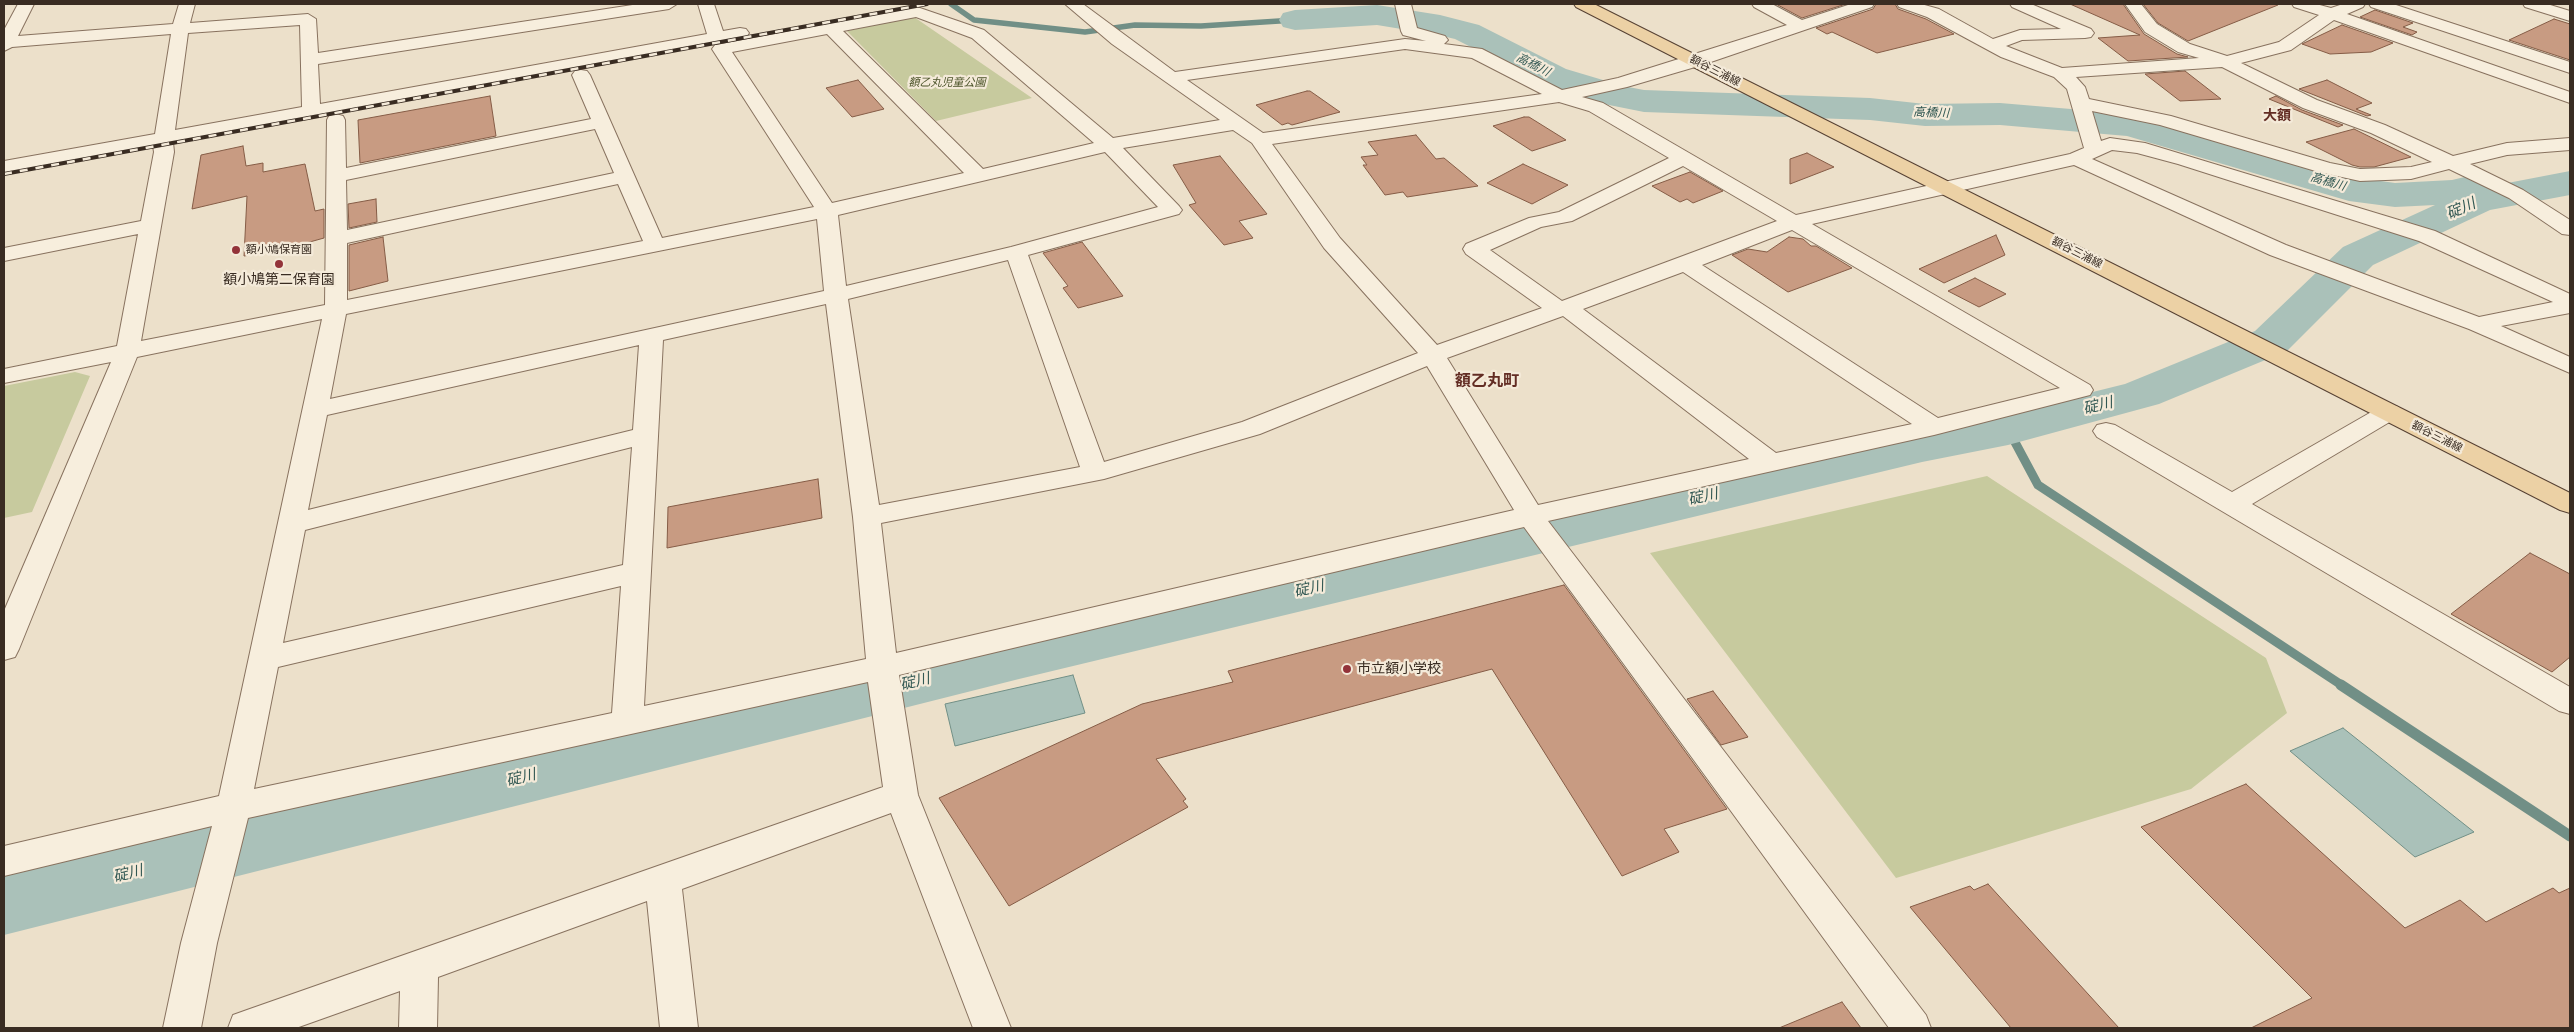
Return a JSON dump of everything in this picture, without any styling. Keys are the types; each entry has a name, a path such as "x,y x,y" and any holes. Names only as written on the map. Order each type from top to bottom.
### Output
{"main road":[{"name":"額谷三浦線","path":"1582,4 2570,504"}],"street":[{"path":"4,44 26,4"},
{"path":"4,649 31,579 128,349 164,144 180,30 187,4"},
{"path":"309,60 669,4"},
{"path":"706,4 719,43 827,211 836,295 867,517 885,684 901,795 992,1028"},
{"path":"4,167 336,120 581,74 898,4"},
{"path":"1073,4 1118,40 1174,77 1259,138 1332,243 1433,355 1540,529 1912,1028"},
{"path":"1760,4 1801,26"},
{"path":"1259,138 1285,137 1568,94 1621,83 1696,61 1866,4"},
{"path":"1905,4 1934,13 2007,54 2060,73 2076,87 2082,107 2086,148"},
{"path":"1992,45 2020,35 2085,33 2018,4"},
{"path":"2133,4 2151,28 2184,48 2224,62 2310,104 2378,129 2516,194 2570,229"},
{"path":"2300,4 2570,98"},
{"path":"2060,73 2224,62 2285,46 2332,14 2357,4"},
{"path":"2377,4 2570,68"},
{"path":"2531,4 2570,16"},
{"path":"4,861 227,833 627,722 885,684 1540,529 1771,463 1934,427 2082,390 1596,107 1476,53 1409,30 1404,6"},
{"path":"4,182 311,109 719,43 831,29 917,12 978,34 1109,146 1172,210 1016,252 836,295 652,334 314,410"},
{"path":"4,44 308,19 311,109"},
{"path":"831,29 978,175"},
{"path":"1174,77 1405,44 1476,53"},
{"path":"581,74 655,245"},
{"path":"2082,107 2164,120 2326,168 2360,175 2411,173 2456,166 2508,149 2570,144"},
{"path":"182,1028 199,943 227,833 336,309 336,120"},
{"path":"336,176 602,122"},
{"path":"4,376 128,349 827,211 1109,146 1238,122"},
{"path":"867,517 1095,473 1251,428 1433,355 1685,264 1794,222 1948,188 2086,148 2110,144 2138,146 2388,224 2444,244 2570,302"},
{"path":"2086,148 2312,264 2477,324 2570,366"},
{"path":"1684,158 1565,217 1536,222 1474,249 1563,308 1771,463"},
{"path":"336,239 625,177"},
{"path":"4,254 150,225"},
{"path":"1016,252 1095,473"},
{"path":"1685,264 1934,427"},
{"path":"2477,324 2570,306"},
{"path":"627,722 652,334"},
{"path":"2232,504 2389,412"},
{"path":"2106,431 2570,702"},
{"path":"291,524 646,435"},
{"path":"264,659 637,572"},
{"path":"4,589 31,579"},
{"path":"247,1028 901,795"},
{"path":"663,880 679,1028"},
{"path":"418,1028 420,966"}],"green space":[{"name":"額乙丸児童公園","path":"914,17 1032,98 936,121 847,31"},
{"path":"75,372 90,376 32,512 4,518 4,386"},
{"path":"1987,476 2266,658 2287,713 2191,789 1896,878 1650,553"}],"water":[{"path":"1073,675 1085,713 955,746 945,704"},
{"path":"2343,728 2474,832 2415,857 2290,751"}],"building":[{"path":"1776,4 1846,4 1802,18"},
{"path":"1876,4 1895,4 1898,9 1926,19 1954,34 1877,53 1832,32 1827,34 1816,28 1873,9"},
{"path":"2070,4 2123,4 2144,34 2177,54 2188,57 2128,61 2098,38 2140,35"},
{"path":"2143,4 2278,5 2188,41 2158,23"},
{"path":"2375,10 2413,23 2403,27 2417,32 2412,35 2360,17"},
{"path":"2554,19 2570,24 2570,60 2509,40"},
{"path":"2342,25 2393,43 2371,52 2330,54 2302,44"},
{"path":"2185,71 2221,99 2180,101 2145,74"},
{"path":"858,80 884,109 852,117 826,88"},
{"path":"2327,80 2372,103 2356,109 2371,115 2367,116 2299,89"},
{"path":"1310,91 1340,112 1292,125 1288,123 1282,125 1256,105"},
{"path":"490,96 496,136 360,163 358,120"},
{"path":"2276,96 2302,110 2343,125 2338,127 2269,99"},
{"path":"1529,117 1566,140 1532,151 1493,126"},
{"path":"2354,129 2411,157 2374,167 2360,167 2352,165 2306,142"},
{"path":"1416,135 1436,159 1444,158 1478,186 1407,197 1403,192 1385,195 1363,165 1367,165 1361,157 1378,155 1368,142"},
{"path":"243,146 246,166 263,163 263,172 305,164 315,211 324,209 324,238 281,250 244,256 247,196 192,209 201,155"},
{"path":"1807,153 1834,167 1790,184 1790,159"},
{"path":"1220,156 1267,214 1239,221 1253,238 1224,245 1189,205 1196,203 1173,165"},
{"path":"1523,164 1568,185 1532,204 1487,183"},
{"path":"1690,172 1723,191 1693,203 1687,199 1680,202 1652,186"},
{"path":"376,199 377,222 349,228 348,204"},
{"path":"1996,235 2005,255 1944,283 1919,269"},
{"path":"383,237 388,281 349,291 349,245"},
{"path":"1789,237 1803,239 1811,246 1816,246 1852,268 1788,292 1732,255 1748,249 1767,252"},
{"path":"1082,242 1123,296 1078,308 1063,288 1068,286 1043,253"},
{"path":"1975,278 2006,294 1979,307 1948,291"},
{"path":"818,479 822,518 667,548 668,507"},
{"path":"2530,553 2570,574 2570,657 2552,672 2451,614"},
{"path":"1564,585 1727,809 1664,829 1679,852 1622,876 1492,669 1156,759 1186,799 1183,801 1188,807 1009,906 939,798 1142,704 1233,682 1228,671"},
{"path":"1713,691 1748,737 1721,745 1687,699"},
{"path":"2246,784 2405,928 2460,900 2486,922 2553,888 2559,893 2570,888 2570,1028 2251,1028 2312,998 2141,827"},
{"path":"1988,884 2119,1028 2011,1028 1910,907 1970,886 1974,890"},
{"path":"1842,1002 1861,1028 1779,1028"}],"waterway":[{"path":"951,4 974,20 1085,32 1135,25 1201,26 1295,20"},
{"name":"高橋川","path":"1295,20 1377,15 1440,25 1467,32 1554,76 1617,96 1644,101 1870,109 1925,115 2000,114 2130,125 2349,189 2395,195 2452,192 2473,187"},
{"name":"碇川","path":"4,904 1019,657 1922,446 2008,429 2142,394 2271,341 2358,256 2477,201 2541,187 2570,183"},
{"path":"2008,429 2038,485 2343,686"},
{"path":"2341,685 2570,836"}],"railway":[{"path":"4,174 927,4"}],"place":[{"name":"額小鳩保育園","path":"236,250"},
{"name":"額小鳩第二保育園","path":"279,264"},
{"name":"市立額小学校","path":"1347,669"}],"district":[{"name":"大額","path":"2277,116"},
{"name":"額乙丸町","path":"1487,381"}]}
